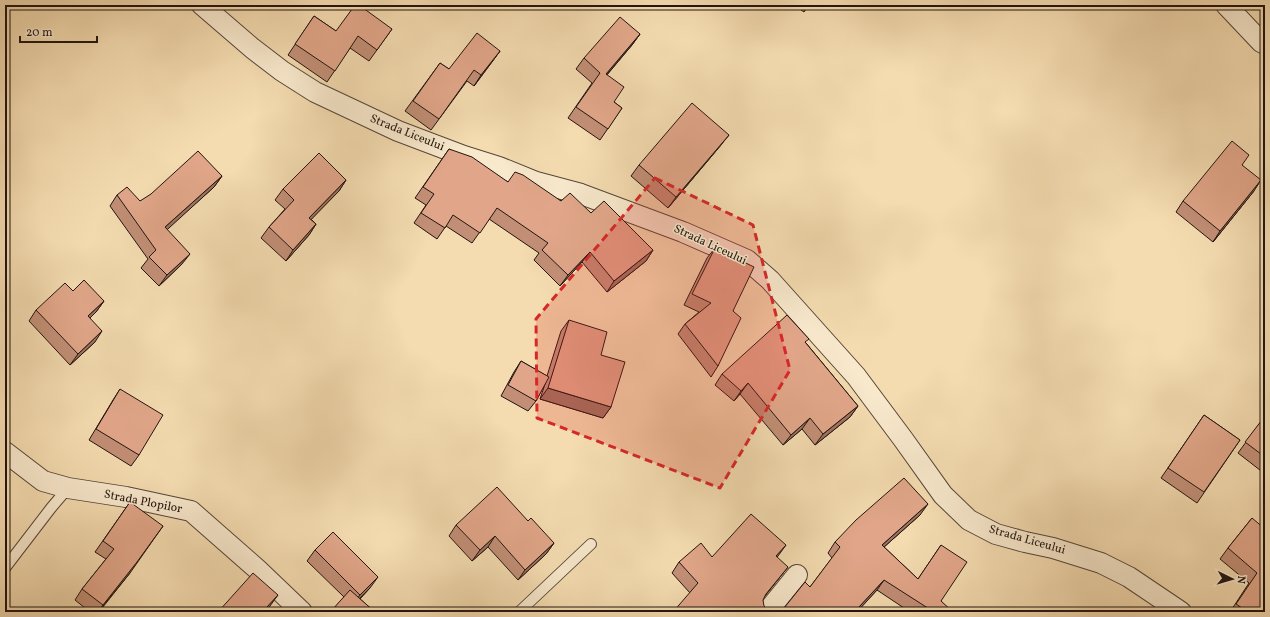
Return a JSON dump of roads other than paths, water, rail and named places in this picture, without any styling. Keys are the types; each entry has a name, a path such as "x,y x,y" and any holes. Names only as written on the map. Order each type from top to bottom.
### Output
{"street":[{"name":"Strada Liceului","path":"202,5 252,48 282,71 315,92 398,131 499,167 536,182 581,194 683,232 747,260 770,280 856,376 943,495 968,520 996,534 1053,548 1101,564 1129,577 1181,612"},
{"path":"1226,5 1261,42 1265,44"},
{"name":"Strada Plopilor","path":"5,452 43,481 68,488 126,497 191,511 257,569 302,612"},
{"path":"767,612 797,575"}],"lane":[{"path":"5,568 68,488"},
{"path":"519,612 591,544"}]}
